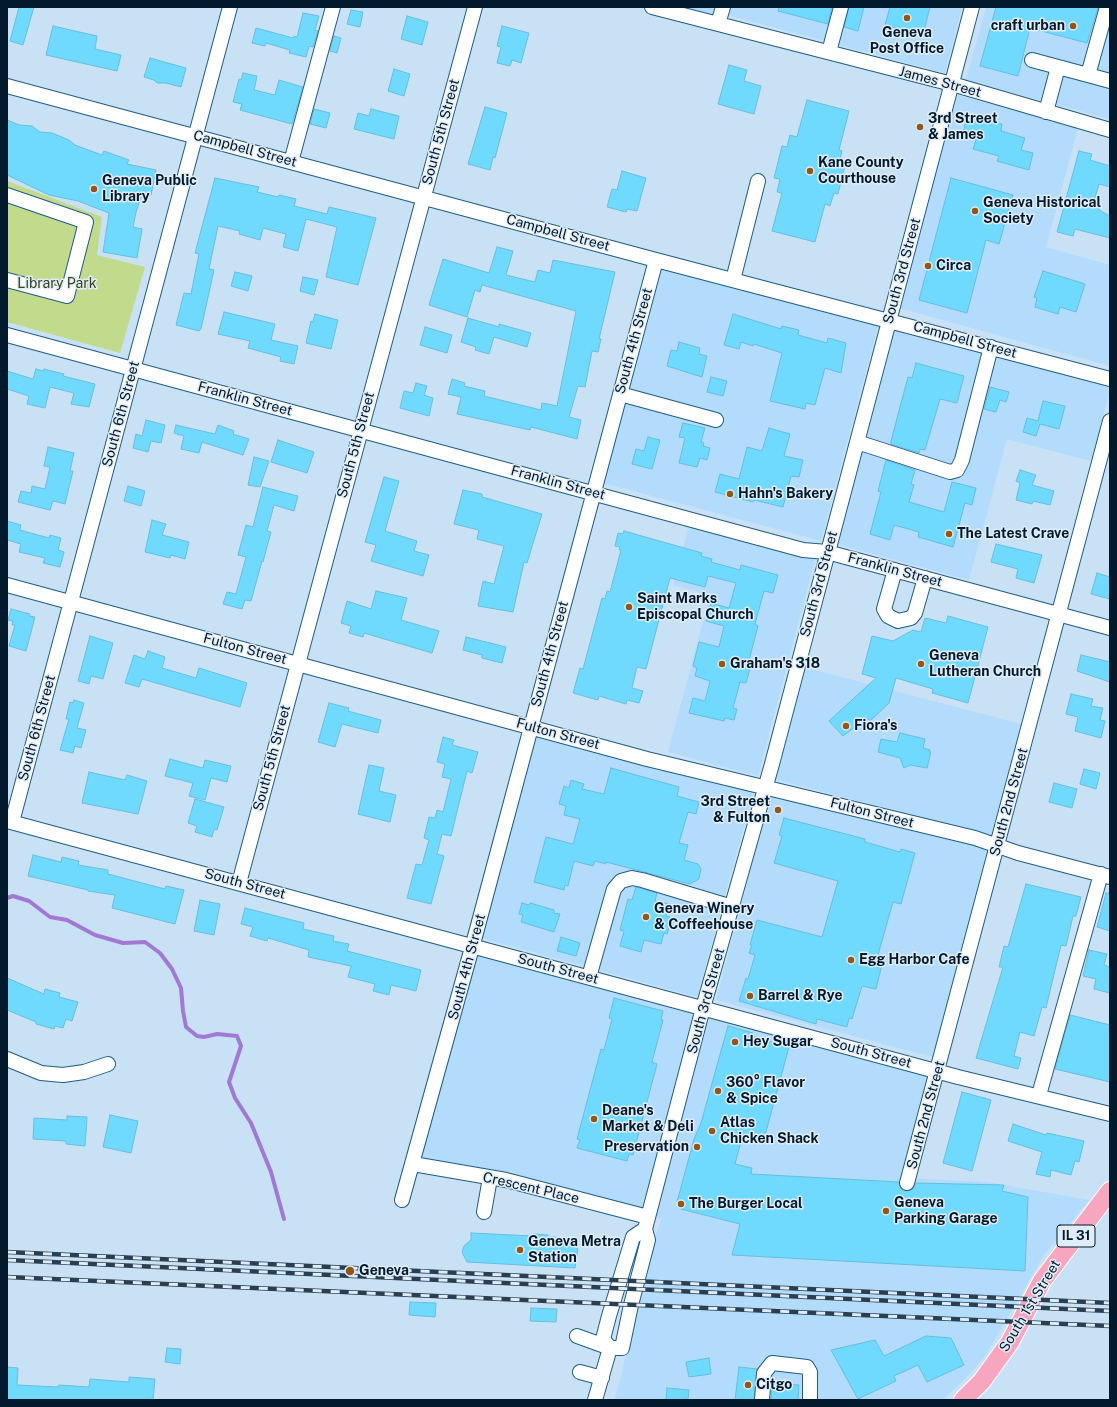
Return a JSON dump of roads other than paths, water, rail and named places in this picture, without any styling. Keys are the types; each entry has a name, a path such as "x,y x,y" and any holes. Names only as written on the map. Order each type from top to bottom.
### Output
{"main road":[{"name":"South 1st Street","path":"963,1400 982,1381 1010,1342 1046,1275 1110,1190"}],"street":[{"name":"South 6th Street","path":"10,822 230,7"},
{"path":"291,162 333,7"},
{"name":"South 5th Street","path":"239,883 475,7"},
{"name":"James Street","path":"652,7 666,9 718,24 952,84 1110,130"},
{"path":"718,24 723,7"},
{"path":"829,52 841,7"},
{"name":"South 3rd Street","path":"610,1348 622,1348 648,1240 647,1223 765,787 972,7"},
{"path":"1088,75 1107,7"},
{"path":"1032,60 1110,81"},
{"path":"1046,112 1058,67"},
{"name":"Campbell Street","path":"7,86 656,260 1110,379"},
{"path":"733,280 758,181"},
{"path":"7,195 86,222 67,296 7,280"},
{"name":"South 4th Street","path":"402,1200 473,946 656,260"},
{"name":"Franklin Street","path":"7,335 593,492 803,550 827,552 1110,628"},
{"path":"857,442 950,472 957,470 962,460 991,347"},
{"path":"620,394 716,420"},
{"name":"South 2nd Street","path":"907,1183 938,1072 1110,421"},
{"path":"895,570 884,609 888,616 898,621 911,618 915,613 925,578"},
{"name":"Fulton Street","path":"7,585 647,758 967,836 1105,876"},
{"name":"South Street","path":"10,822 938,1072 1039,1095 1110,1114"},
{"path":"1039,1095 1105,876"},
{"path":"589,977 614,889 621,881 632,878 642,880 732,907"},
{"path":"7,1059 41,1073 63,1075 84,1072 108,1064"},
{"name":"Crescent Place","path":"413,1164 490,1178 647,1223"},
{"path":"484,1212 490,1178"},
{"path":"610,1348 603,1339 608,1316 633,1237 647,1223"},
{"path":"576,1336 610,1348"},
{"path":"595,1400 610,1348"},
{"path":"762,1400 764,1373 772,1363 807,1367 810,1372 810,1400"},
{"path":"580,1372 602,1378"}],"waterway":[{"path":"7,898 13,896 29,901 50,917 67,920 95,935 123,943 145,942 160,953 172,969 181,988 186,1027 197,1036 204,1037 217,1034 237,1036 241,1046 229,1082 235,1098 251,1123 271,1172 284,1219"}],"railway":[{"path":"7,1252 1110,1303"},
{"path":"7,1260 1110,1311"},
{"path":"7,1277 1110,1326"}],"place":[{"name":"Geneva Post Office","path":"907,18"},
{"name":"craft urban","path":"1073,26"},
{"name":"3rd Street & James","path":"920,127"},
{"name":"Kane County Courthouse","path":"810,171"},
{"name":"Geneva Public Library","path":"94,189"},
{"name":"Geneva Historical Society","path":"975,211"},
{"name":"Circa","path":"928,266"},
{"name":"Hahn's Bakery","path":"730,494"},
{"name":"The Latest Crave","path":"949,534"},
{"name":"Saint Marks Episcopal Church","path":"629,607"},
{"name":"Graham's 318","path":"722,664"},
{"name":"Geneva Lutheran Church","path":"921,664"},
{"name":"Fiora's","path":"846,726"},
{"name":"3rd Street & Fulton","path":"778,810"},
{"name":"Geneva Winery & Coffeehouse","path":"646,917"},
{"name":"Egg Harbor Cafe","path":"851,960"},
{"name":"Barrel & Rye","path":"750,996"},
{"name":"Hey Sugar","path":"735,1042"},
{"name":"360° Flavor & Spice","path":"718,1091"},
{"name":"Deane's Market & Deli","path":"594,1119"},
{"name":"Atlas Chicken Shack","path":"712,1131"},
{"name":"Preservation","path":"697,1147"},
{"name":"The Burger Local","path":"681,1204"},
{"name":"Geneva Parking Garage","path":"886,1211"},
{"name":"Geneva Metra Station","path":"520,1250"},
{"name":"Geneva","path":"350,1271"},
{"name":"Citgo","path":"748,1385"}],"park label":[{"name":"Library Park","path":"57,284"}]}
